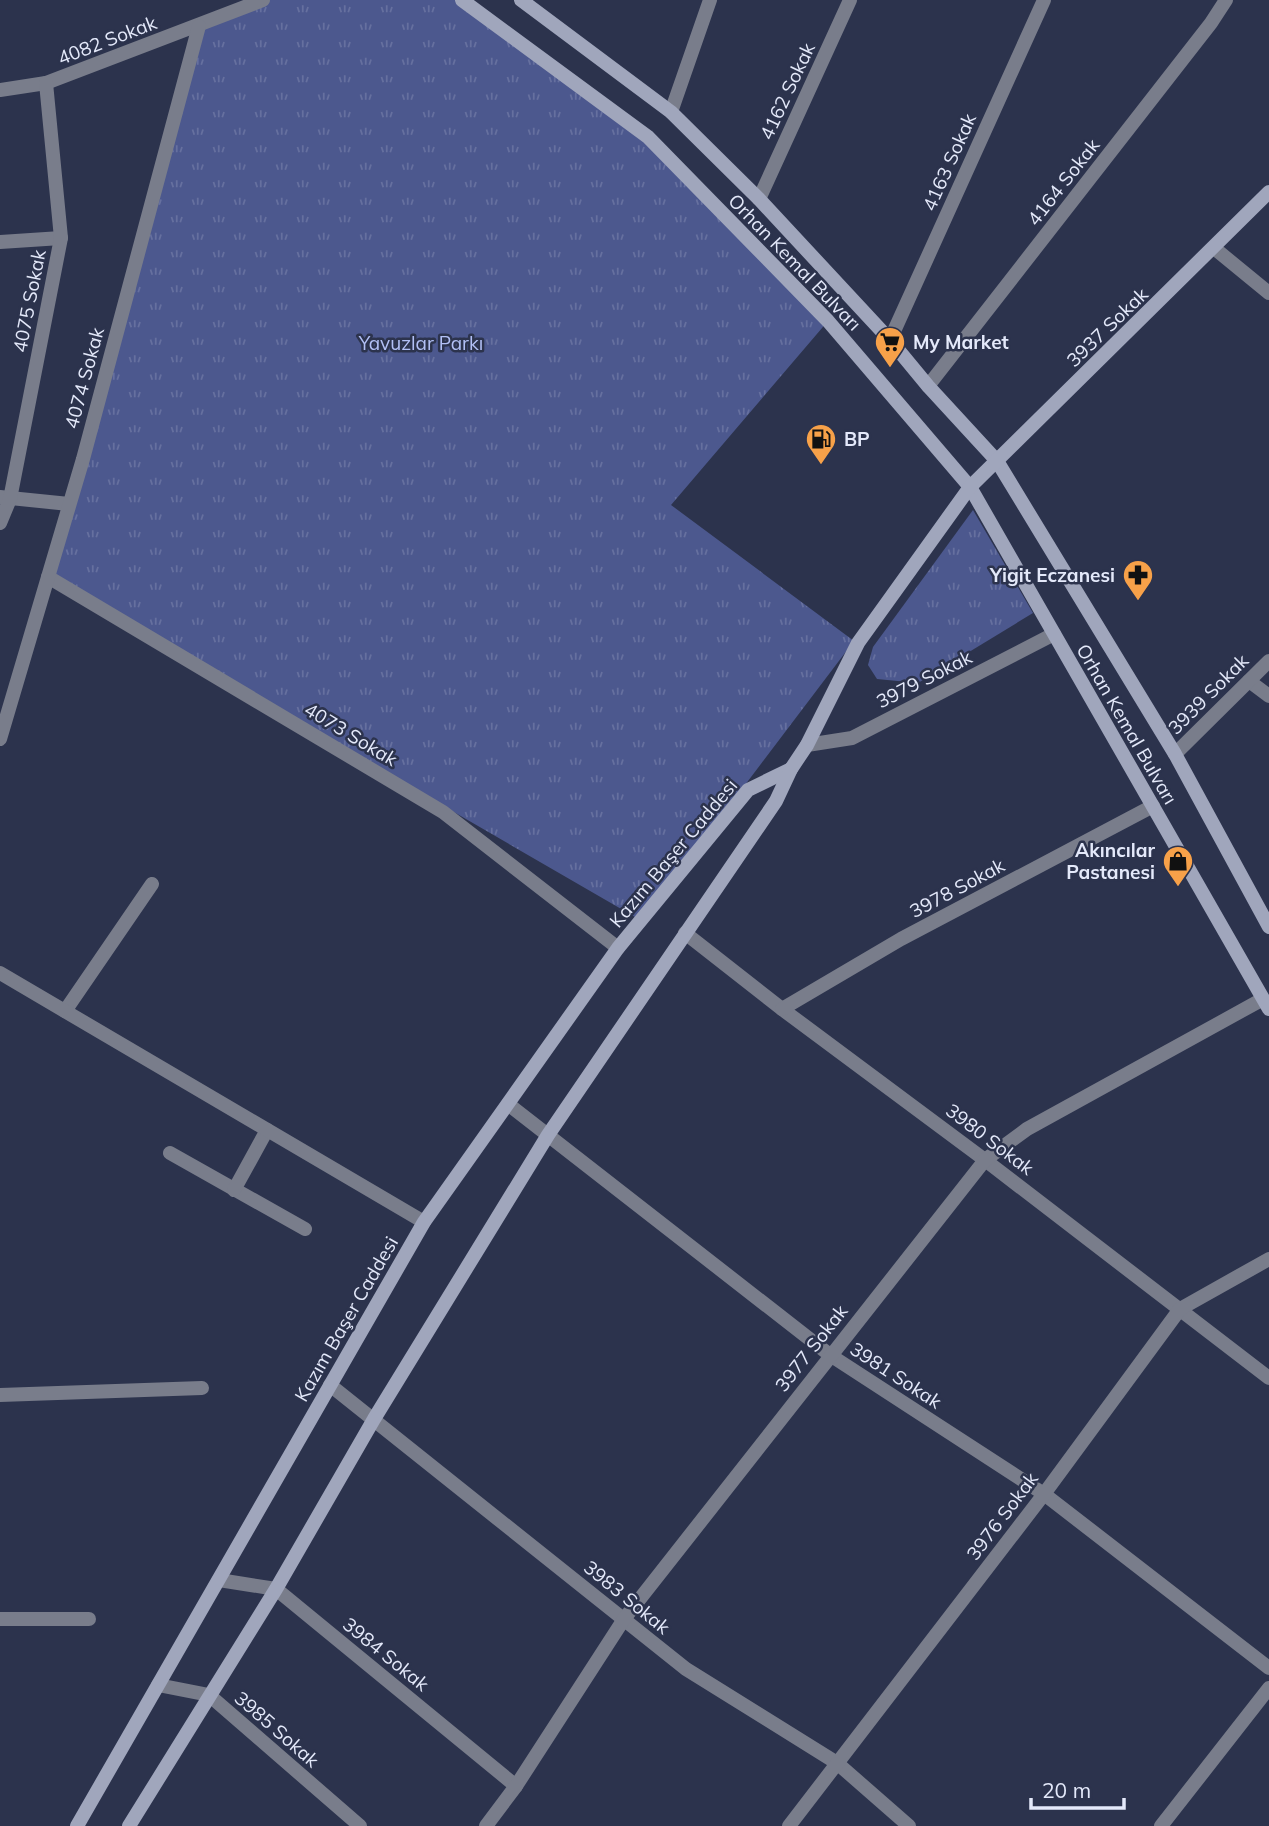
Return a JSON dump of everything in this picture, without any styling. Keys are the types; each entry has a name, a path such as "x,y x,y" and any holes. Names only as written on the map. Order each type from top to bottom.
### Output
{"main road":[{"name":"Orhan Kemal Bulvarı","path":"462,0 648,137 828,321 970,487 1266,1004"},
{"name":"Orhan Kemal Bulvarı","path":"521,0 671,112 759,199 998,461 1175,754 1269,927"},
{"name":"3937 Sokak","path":"970,487 1269,192"},
{"path":"130,1826 276,1589 374,1419 548,1135 776,801 858,643 970,487"},
{"name":"Kazım Başer Caddesi","path":"77,1826 424,1222 618,948 748,790 791,769"}],"street":[{"name":"4082 Sokak","path":"0,90 46,83 263,0"},
{"path":"671,112 710,0"},
{"name":"4162 Sokak","path":"759,199 850,0"},
{"name":"4163 Sokak","path":"890,340 1044,0"},
{"name":"4164 Sokak","path":"928,386 1211,23 1226,0"},
{"name":"4074 Sokak","path":"0,739 69,505 199,26"},
{"name":"4075 Sokak","path":"0,523 61,238 46,83"},
{"path":"0,242 61,238"},
{"path":"1214,248 1269,293"},
{"path":"5,498 69,505"},
{"name":"4073 Sokak","path":"48,577 443,812 618,948"},
{"name":"3979 Sokak","path":"807,745 852,738 1054,634"},
{"name":"3939 Sokak","path":"1175,754 1269,661"},
{"path":"1249,681 1269,696"},
{"name":"3978 Sokak","path":"782,1009 901,939 1153,806"},
{"path":"65,1011 152,884"},
{"name":"3980 Sokak","path":"685,933 1269,1378"},
{"path":"0,973 424,1222"},
{"name":"3977 Sokak","path":"486,1826 516,1786 624,1619 985,1160 1027,1129 1266,1004"},
{"name":"3981 Sokak","path":"508,1104 830,1355 1044,1494 1269,1668"},
{"path":"234,1189 267,1130"},
{"path":"170,1153 305,1229"},
{"name":"3976 Sokak","path":"789,1826 1044,1494 1180,1309 1269,1259"},
{"name":"3983 Sokak","path":"330,1385 687,1669 837,1763 909,1826"},
{"path":"0,1395 202,1388"},
{"path":"219,1580 276,1589"},
{"name":"3984 Sokak","path":"276,1589 516,1786"},
{"path":"0,1619 89,1619"},
{"name":"3985 Sokak","path":"158,1685 209,1695 360,1826"},
{"path":"1161,1826 1269,1688"}],"green space":[{"name":"Yavuzlar Parkı","path":"244,0 456,0 648,137 828,321 671,505 854,641 642,921 48,577 199,26"},
{"path":"973,510 1033,613 918,683 877,679 868,665 873,647"}],"place":[{"name":"My Market","path":"890,369"},
{"name":"BP","path":"821,466"},
{"name":"Yigit Eczanesi","path":"1138,602"},
{"name":"Akıncılar Pastanesi","path":"1178,888"}]}
